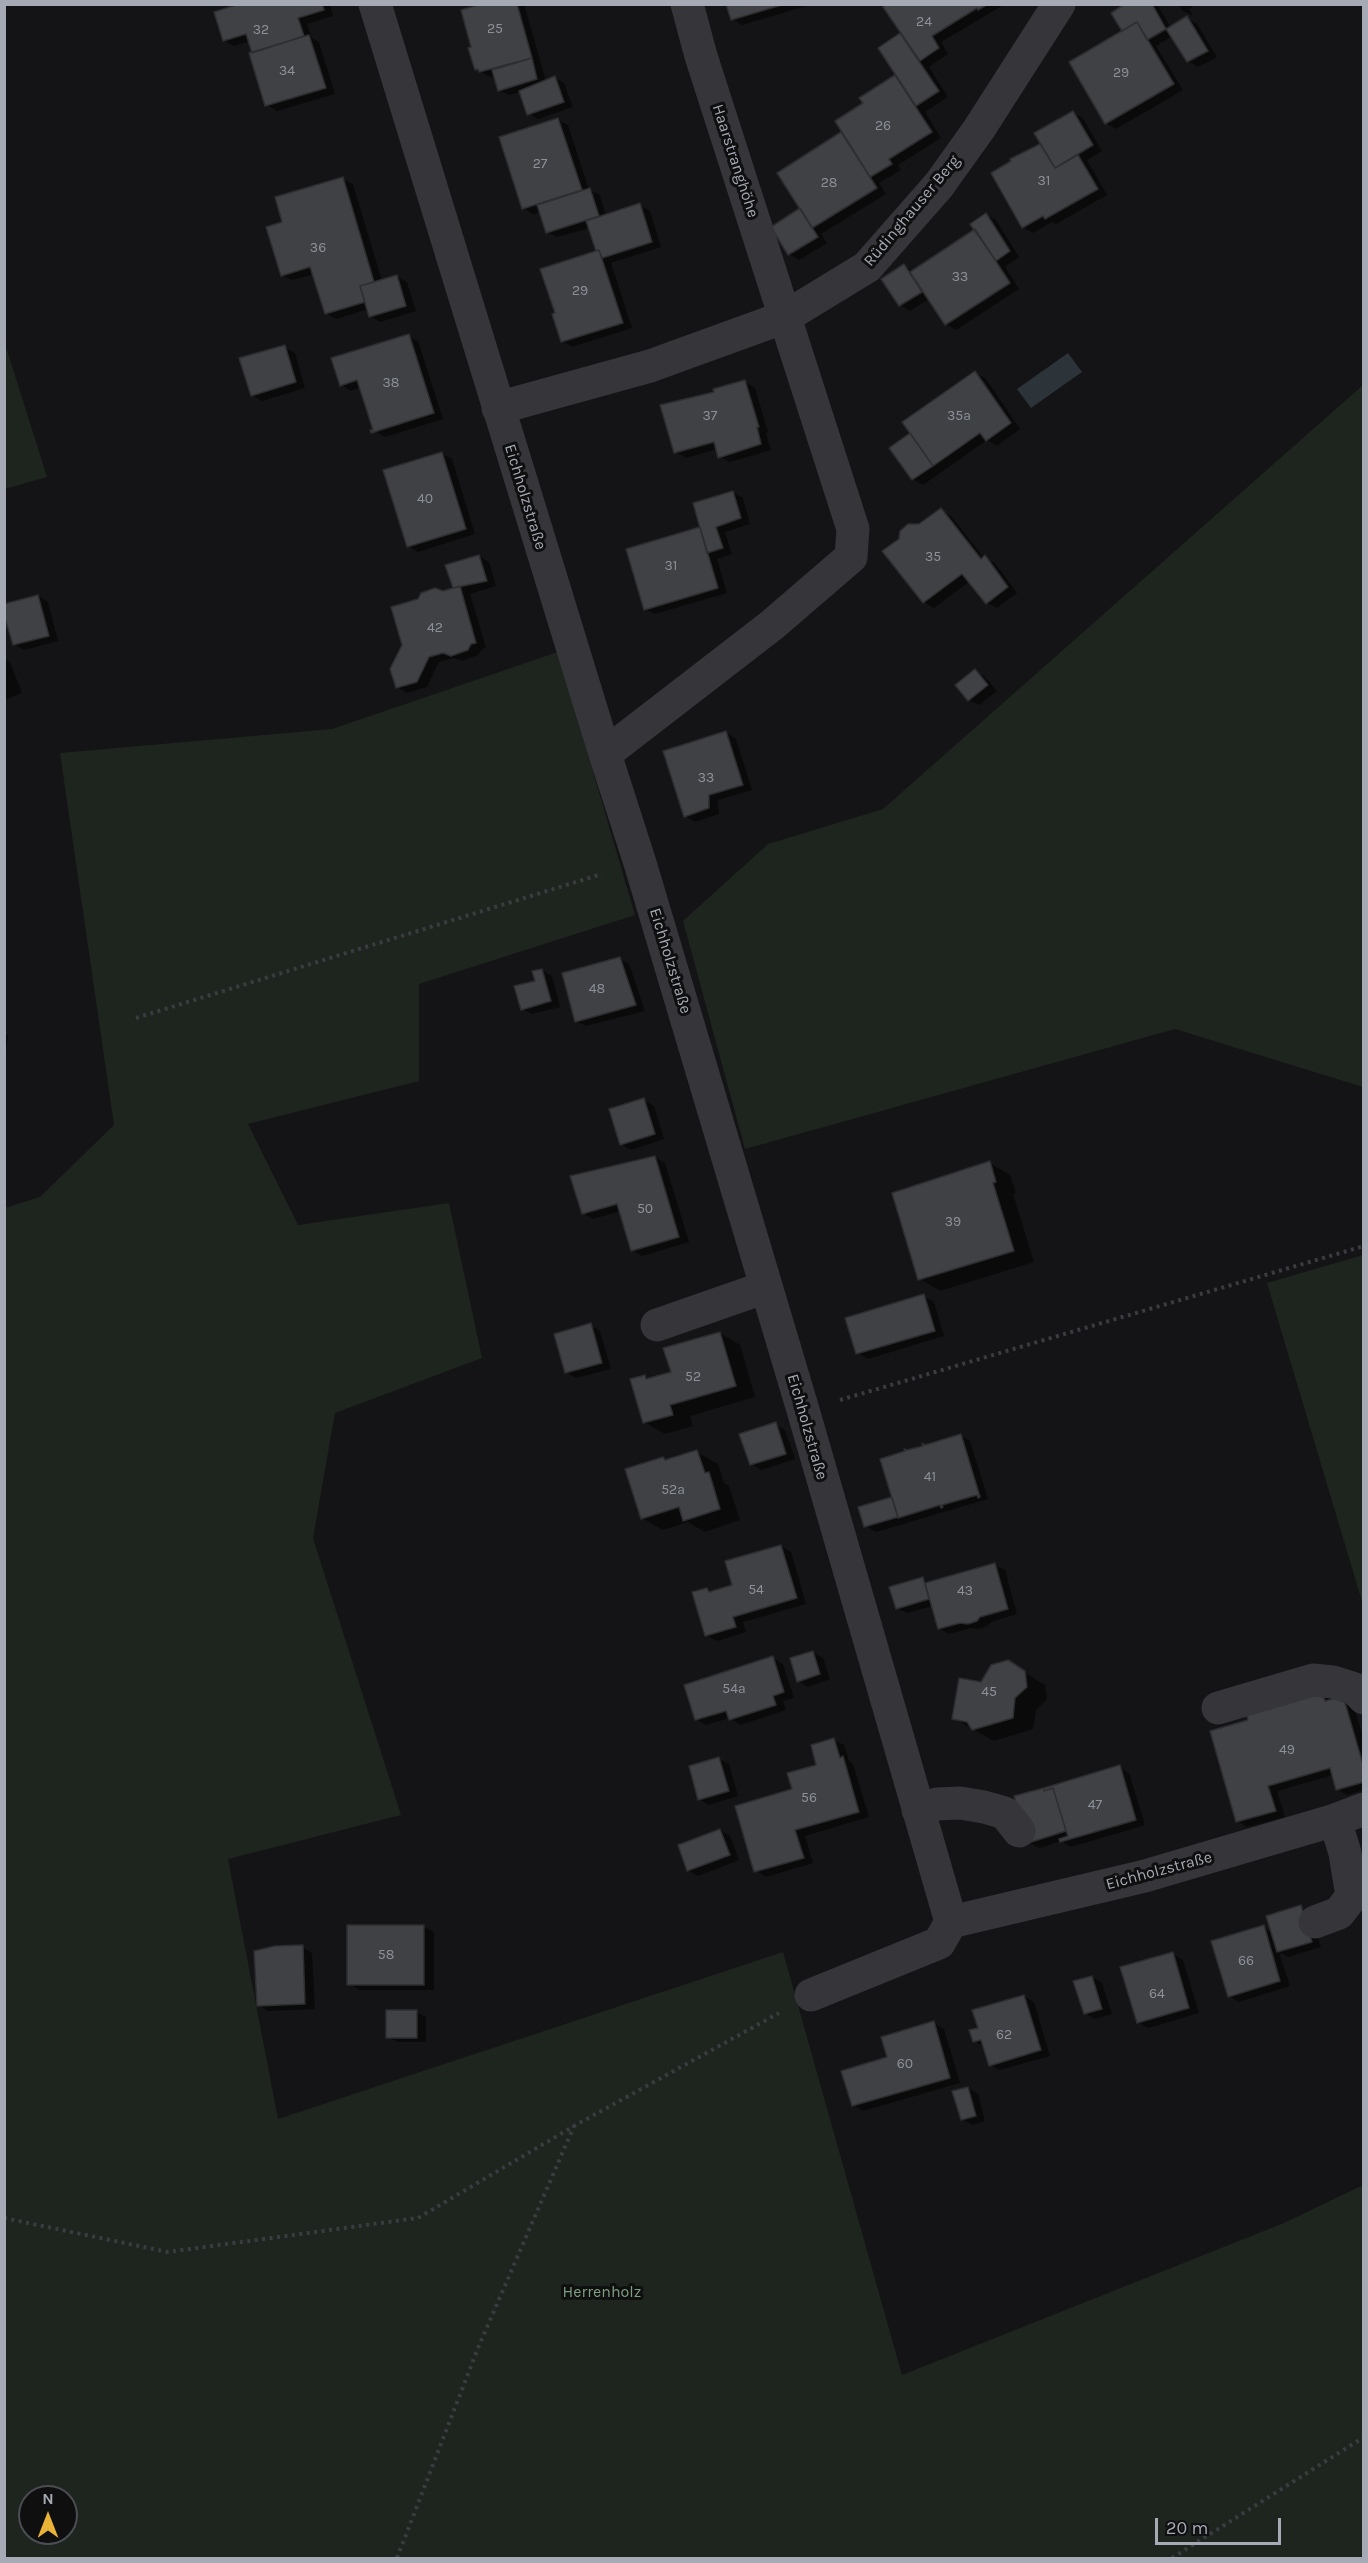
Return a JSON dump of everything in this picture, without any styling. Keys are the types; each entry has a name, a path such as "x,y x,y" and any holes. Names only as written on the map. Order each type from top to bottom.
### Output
{"street":[{"name":"Eichholzstraße","path":"375,4 640,863 803,1410 951,1922 1145,1876 1349,1815"},
{"name":"Haarstranghöhe","path":"605,754 772,625 851,557 853,529 701,56 687,4"},
{"name":"Rüdinghauser Berg","path":"498,408 650,366 785,317 867,267 939,185 1059,4"},
{"path":"657,1325 766,1287"},
{"path":"1218,1708 1313,1680 1333,1682 1355,1689 1364,1698"},
{"path":"918,1810 937,1804 960,1803 984,1807 1005,1813 1018,1831"},
{"path":"1315,1922 1339,1913 1352,1896 1345,1853 1349,1815"},
{"path":"811,1995 939,1943 951,1922"}],"path":[{"path":"136,1018 640,863"},
{"path":"803,1410 1364,1246"},
{"path":"4,2218 168,2252 418,2218 574,2126 811,1995"},
{"path":"397,2559 478,2348 574,2126"},
{"path":"1172,2559 1364,2437"},
{"path":"1356,2443 1364,2445"}],"green space":[{"path":"5,344 47,477 4,489"},
{"path":"1363,385 1363,1087 1175,1029 745,1149 683,921 768,844 883,809"},
{"name":"Herrenholz","path":"558,652 635,915 419,984 419,1081 248,1124 298,1225 449,1203 482,1358 335,1413 313,1538 401,1815 228,1859 278,2119 783,1952 902,2375 1284,2223 1363,2185 1363,2558 5,2558 5,1208 40,1197 114,1125 60,753 332,729"},
{"path":"1364,1255 1363,1605 1267,1283"}],"shaded area":[{"path":"1068,353 1082,372 1031,408 1017,389"}],"building":[{"path":"239,4 322,4 324,10 298,18 304,36 252,53 246,34 223,41 214,12"},
{"path":"482,4 517,4 532,58 479,72 478,69 475,70 468,48 471,47 461,10"},
{"path":"726,4 785,4 731,20"},
{"path":"887,4 988,4 978,10 977,8 932,36 939,48 920,61 883,7"},
{"path":"1125,4 1152,4 1166,29 1147,40 1137,22 1122,31 1111,13"},
{"path":"1187,16 1208,51 1187,62 1166,29"},
{"path":"1137,22 1174,84 1105,124 1069,62"},
{"path":"900,33 939,91 916,106 878,48"},
{"path":"309,35 326,88 265,106 249,53"},
{"path":"532,58 537,79 498,91 492,70"},
{"path":"895,75 932,132 889,159 892,164 870,177 835,121 863,103 859,98"},
{"path":"555,76 564,102 527,115 519,91"},
{"path":"1073,111 1093,145 1055,168 1034,133"},
{"path":"558,118 582,190 522,209 499,137"},
{"path":"841,132 877,188 812,228 777,173"},
{"path":"1040,144 1055,168 1078,155 1098,189 1045,219 1043,216 1022,228 991,173 1011,161 1010,159"},
{"path":"343,177 374,282 360,286 365,302 325,314 310,267 281,276 266,227 282,222 275,197"},
{"path":"590,188 599,216 546,233 537,205"},
{"path":"640,203 652,242 602,258 599,250 596,251 586,221"},
{"path":"800,208 818,237 788,255 771,227"},
{"path":"986,213 1010,251 996,261 970,224"},
{"path":"975,229 1010,283 945,325 910,272"},
{"path":"599,250 623,323 561,342 552,314 555,313 540,269"},
{"path":"904,264 922,292 899,306 881,279"},
{"path":"397,275 406,306 369,317 360,286"},
{"path":"409,334 434,413 371,433 370,430 373,430 357,380 340,386 331,358"},
{"path":"285,345 296,382 251,396 239,358"},
{"path":"975,371 1011,423 986,441 980,433 933,466 902,422"},
{"path":"745,380 759,427 757,427 761,444 718,458 714,442 674,453 660,405 714,392 713,389"},
{"path":"910,433 933,466 912,480 889,448"},
{"path":"442,452 466,529 407,547 383,470"},
{"path":"733,491 741,518 716,527 723,548 707,553 693,503"},
{"path":"941,508 981,559 985,555 1008,587 986,604 962,574 923,603 882,551 899,539 900,531 908,524 919,524"},
{"path":"700,527 718,588 644,610 626,549"},
{"path":"479,555 487,581 453,588 445,565"},
{"path":"460,586 476,643 471,644 468,650 451,656 443,653 429,657 417,682 396,688 390,669 402,645 391,607 418,599 421,593 435,588 443,591"},
{"path":"38,595 49,636 13,645 4,615 4,604"},
{"path":"975,669 988,685 968,701 955,685"},
{"path":"726,731 743,785 709,795 709,808 684,817 663,751"},
{"path":"620,957 636,1005 575,1022 562,973"},
{"path":"542,969 551,1001 521,1010 514,986 535,981 532,971"},
{"path":"644,1098 655,1134 620,1145 609,1109"},
{"path":"655,1156 679,1237 631,1251 617,1204 582,1214 570,1176"},
{"path":"990,1161 996,1182 993,1183 1014,1251 918,1280 892,1193"},
{"path":"924,1294 935,1331 856,1354 845,1318"},
{"path":"591,1323 602,1363 565,1373 554,1334"},
{"path":"720,1332 736,1386 670,1405 673,1415 643,1423 630,1379 645,1375 646,1379 671,1372 663,1348"},
{"path":"776,1422 786,1454 750,1465 739,1434"},
{"path":"961,1434 980,1497 978,1498 977,1495 942,1505 941,1508 940,1505 898,1518 880,1459 905,1451 904,1449 923,1446 922,1443 925,1445"},
{"path":"697,1450 705,1473 709,1472 720,1509 683,1521 679,1507 641,1519 625,1469 663,1457 665,1460"},
{"path":"892,1497 898,1517 864,1527 858,1507"},
{"path":"781,1545 797,1598 733,1617 736,1627 705,1636 692,1592 707,1588 709,1592 732,1585 725,1561"},
{"path":"995,1563 1008,1609 980,1617 977,1621 968,1624 960,1623 938,1629 925,1583"},
{"path":"923,1577 929,1599 896,1609 889,1587"},
{"path":"813,1651 820,1674 797,1682 790,1658"},
{"path":"773,1656 784,1692 773,1696 776,1705 729,1720 726,1711 695,1720 684,1685"},
{"path":"1008,1660 1025,1671 1027,1687 1015,1698 1013,1718 972,1730 967,1722 952,1719 959,1678 981,1682 991,1665"},
{"path":"1322,1691 1325,1701 1343,1696 1364,1768 1364,1782 1336,1790 1330,1768 1268,1786 1276,1811 1236,1822 1210,1731 1248,1720 1246,1713"},
{"path":"834,1738 840,1758 843,1756 859,1812 795,1830 804,1858 754,1872 735,1806 792,1789 787,1773 816,1765 811,1745"},
{"path":"719,1757 729,1791 698,1800 689,1766"},
{"path":"1120,1765 1136,1820 1060,1842 1059,1839 1068,1836 1053,1788 1044,1791 1044,1788"},
{"path":"1044,1788 1044,1791 1053,1788 1066,1831 1028,1843 1014,1796"},
{"path":"720,1829 730,1855 687,1871 678,1845"},
{"path":"1301,1905 1312,1942 1277,1952 1266,1916"},
{"path":"347,1925 424,1925 424,1985 347,1985"},
{"path":"1264,1925 1280,1981 1228,1997 1211,1941"},
{"path":"303,1945 305,2004 257,2006 254,1951 275,1946"},
{"path":"1173,1952 1189,2008 1137,2023 1120,1967"},
{"path":"1092,1976 1102,2009 1084,2014 1073,1981"},
{"path":"1024,1995 1041,2050 989,2066 981,2040 973,2042 969,2030 978,2028 972,2010"},
{"path":"386,2010 417,2010 417,2038 386,2038"},
{"path":"934,2021 950,2078 852,2106 841,2071 887,2057 881,2037"},
{"path":"968,2087 976,2116 961,2120 952,2091"}]}
